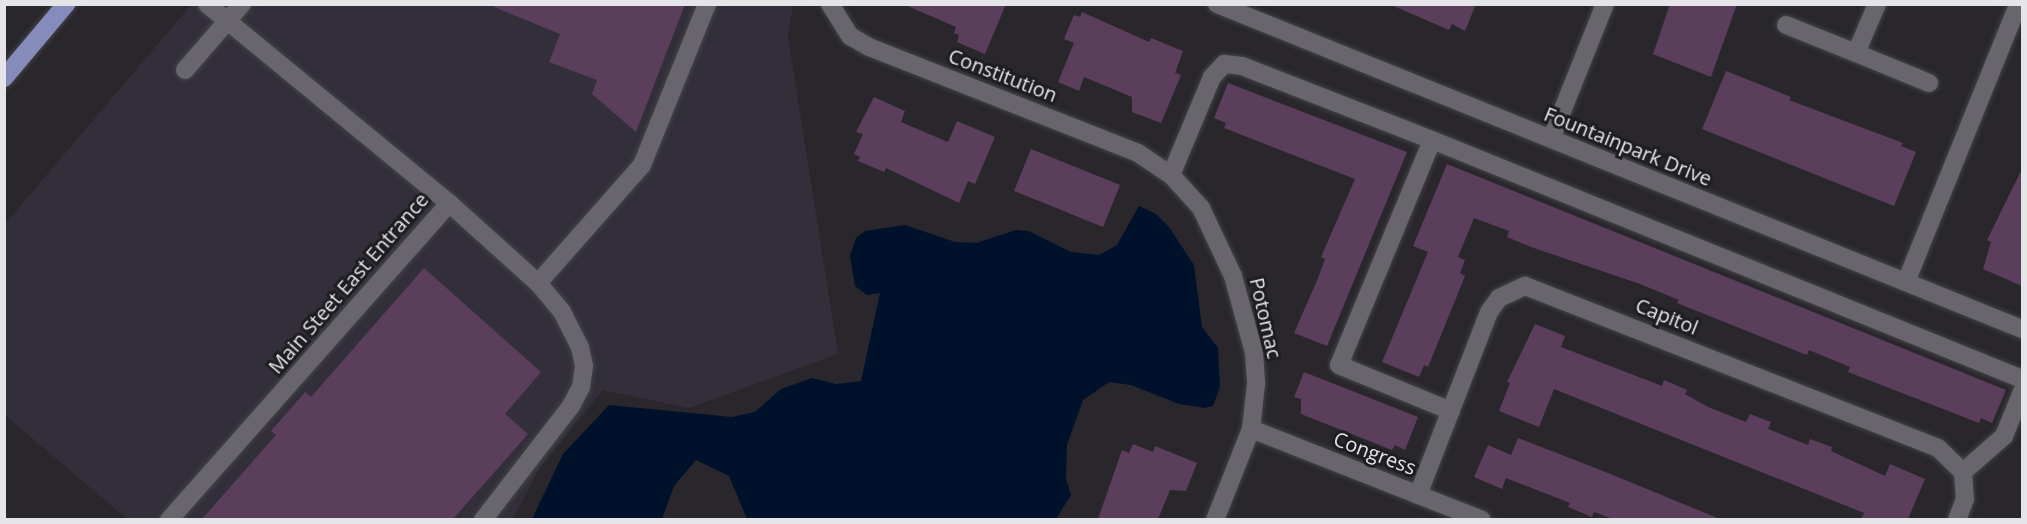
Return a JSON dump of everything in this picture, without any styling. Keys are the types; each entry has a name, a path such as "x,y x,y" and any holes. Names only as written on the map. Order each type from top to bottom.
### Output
{"main road":[{"path":"4,78 66,4"}],"street":[{"name":"Main Steet East Entrance","path":"169,519 449,203 207,4"},
{"path":"185,70 242,4"},
{"path":"538,283 642,165 707,4"},
{"name":"Constitution","path":"830,4 850,36 869,47 1138,153 1171,175"},
{"name":"Fountainpark Drive","path":"1217,4 2022,330"},
{"path":"1551,139 1605,4"},
{"path":"1856,53 1876,4"},
{"path":"1906,282 2014,9"},
{"path":"1786,25 1929,83"},
{"path":"1171,175 1212,77 1224,64 1232,63 1432,140 2022,379"},
{"path":"1432,140 1339,364 1451,411"},
{"name":"Potomac","path":"1171,175 1201,208 1233,276 1254,353 1256,384 1251,429 1215,519"},
{"path":"449,203 538,283 562,312 580,347 584,366 580,387 548,440 483,519"},
{"name":"Capitol","path":"1418,495 1490,312 1499,298 1525,286 1938,448 1963,472"},
{"path":"1957,519 1965,498 1963,472 2004,436 2022,392"},
{"name":"Congress","path":"1251,429 1482,519"}],"shaded area":[{"path":"191,5 793,5 788,37 838,354 689,408 603,390 539,469 513,519 127,519 5,415 5,224"}],"water":[{"path":"1139,206 1156,214 1169,227 1194,265 1202,327 1218,348 1220,387 1213,406 1205,408 1179,404 1131,385 1109,382 1083,400 1067,445 1066,479 1071,495 1056,519 747,519 729,476 696,460 674,486 662,519 532,519 563,454 609,405 732,417 755,412 781,389 812,378 836,384 861,381 880,293 867,295 855,286 850,256 856,238 865,231 905,225 955,242 976,243 1016,230 1028,231 1071,252 1099,255 1117,245"}],"building":[{"path":"487,4 685,4 636,132 592,94 597,80 549,62 560,34"},
{"path":"903,4 1006,4 985,54 957,42 959,35 954,33 956,27"},
{"path":"1389,4 1476,4 1465,31 1452,24 1449,30"},
{"path":"1670,4 1737,4 1711,77 1653,54"},
{"path":"1082,12 1149,42 1151,38 1183,51 1175,73 1181,75 1161,123 1132,112 1132,97 1084,77 1079,91 1058,82 1074,43 1064,39 1074,15 1080,17"},
{"path":"1726,71 1791,97 1789,100 1903,143 1901,146 1916,152 1894,206 1702,129"},
{"path":"1228,83 1407,152 1327,346 1294,333 1325,259 1321,257 1355,179 1224,128 1226,123 1214,118"},
{"path":"874,97 905,111 901,122 948,142 957,121 995,137 975,184 968,181 959,203 886,168 884,172 858,161 860,157 854,154 863,134 856,132"},
{"path":"1031,149 1120,185 1103,227 1014,191"},
{"path":"1447,164 2006,390 1992,423 1981,418 1979,423 1848,372 1850,367 1809,350 1807,355 1677,303 1679,300 1640,284 1531,247 1507,237 1509,231 1474,218 1458,257 1465,260 1460,273 1465,276 1428,367 1424,365 1419,377 1382,362 1428,252 1413,246"},
{"path":"2022,169 2022,286 1983,269 1991,242 1987,240"},
{"path":"424,268 541,372 505,414 528,434 453,519 202,519 276,435 271,431 305,392 311,397"},
{"path":"1535,324 1565,336 1561,347 1662,386 1664,380 1687,390 1685,394 1708,407 1746,422 1750,414 1771,422 1768,429 1808,445 1810,439 1832,447 1831,451 1885,476 1890,464 1925,479 1908,519 1861,519 1864,513 1554,389 1539,427 1499,411 1510,383 1507,382"},
{"path":"1304,372 1418,417 1405,450 1395,445 1392,450 1301,414 1301,399 1294,397"},
{"path":"1518,438 1720,519 1613,519 1594,512 1592,517 1568,507 1570,503 1506,478 1502,489 1474,477 1488,445 1511,455"},
{"path":"1133,444 1153,452 1155,446 1197,463 1186,491 1170,490 1158,519 1098,519 1122,450 1129,453"}]}
